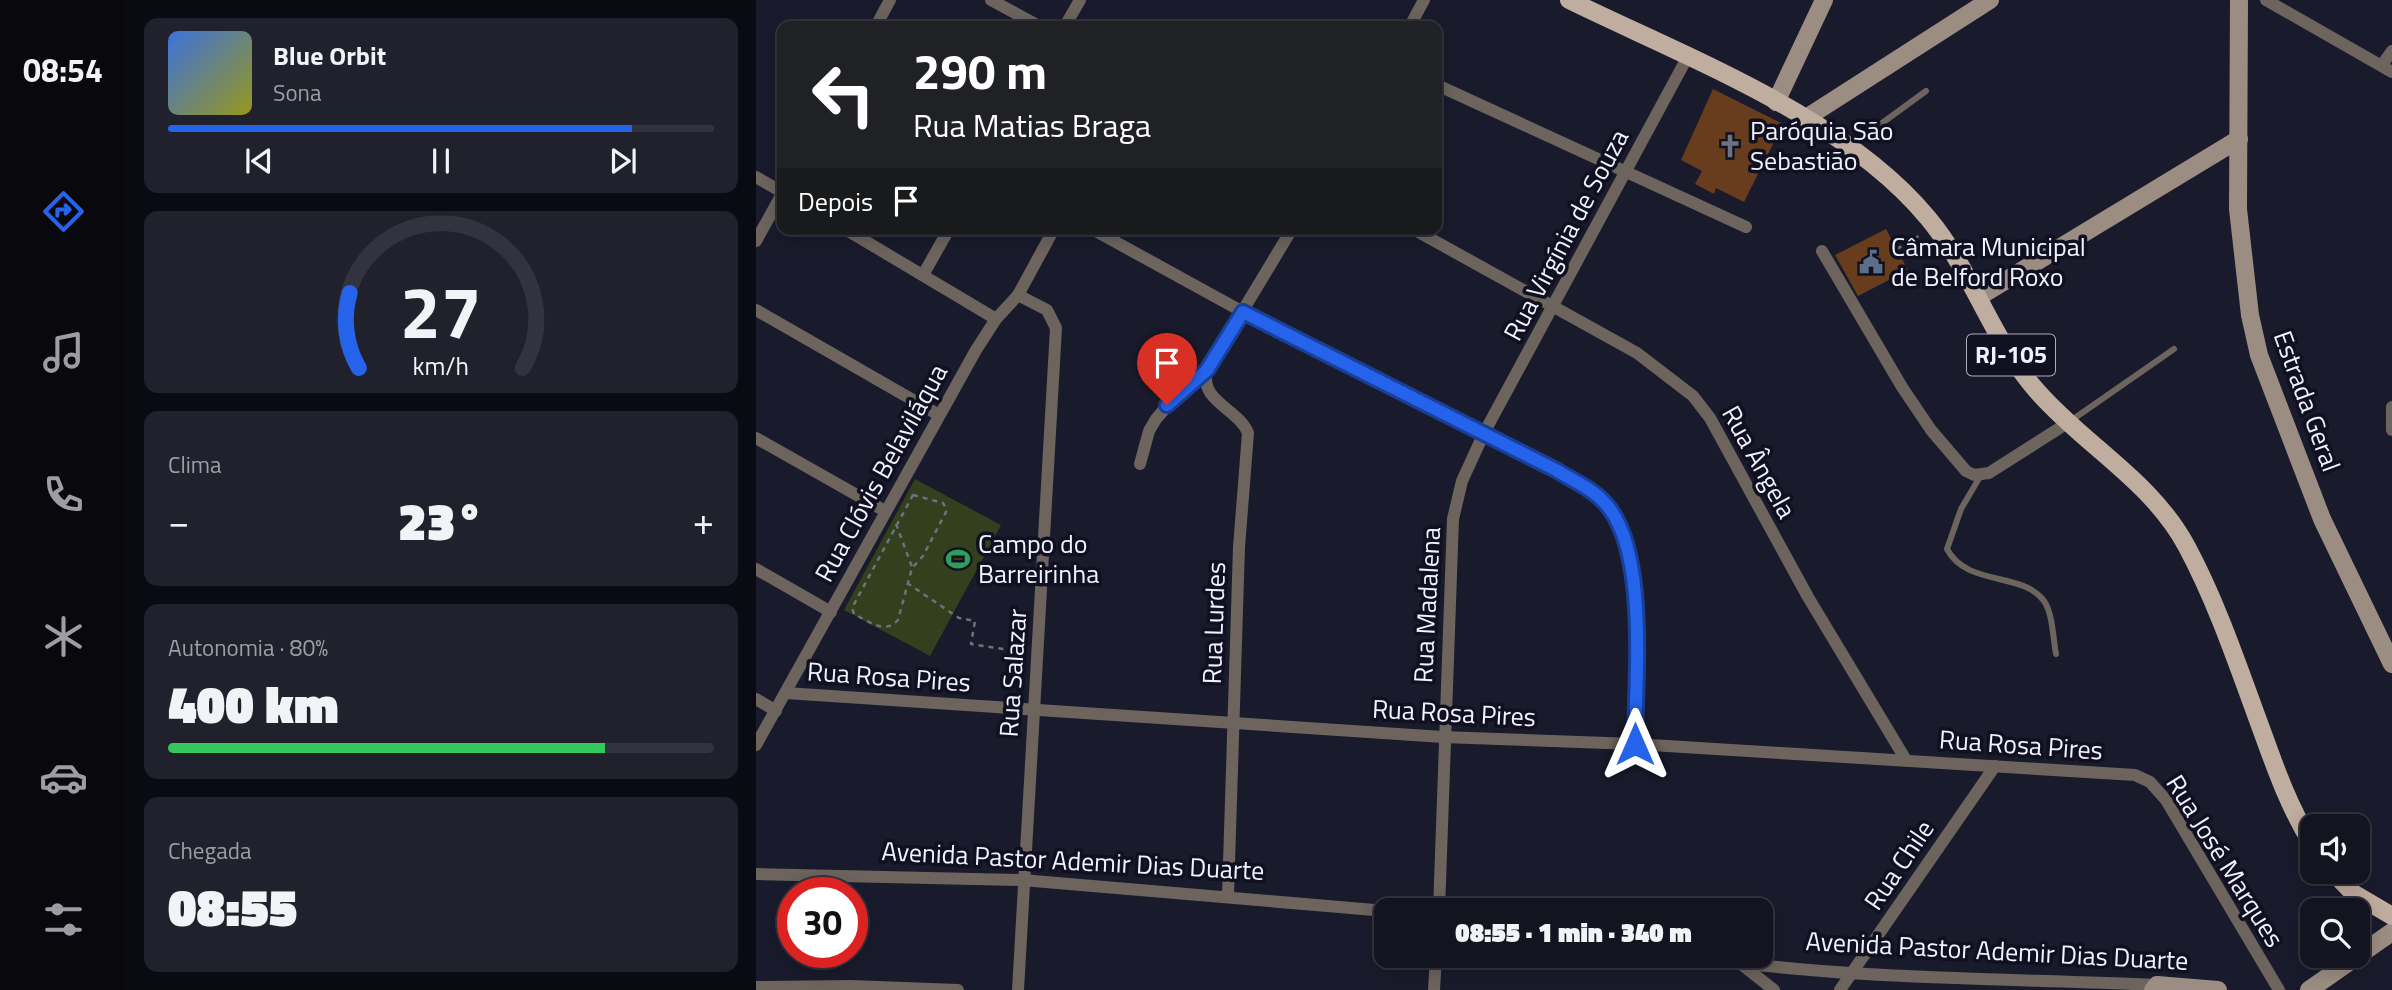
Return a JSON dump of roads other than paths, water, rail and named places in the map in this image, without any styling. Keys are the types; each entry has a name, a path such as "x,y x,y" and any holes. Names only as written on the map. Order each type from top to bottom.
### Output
{"main road":[{"name":"RJ-105","path":"1569,0 1806,118 1896,186 1927,217 1956,253 1998,335 2023,373 2050,405 2148,495 2184,542 2222,627 2283,789 2300,821"},
{"path":"2344,884 2353,893 2392,916"}],"street":[{"path":"879,21 890,0"},
{"path":"991,0 1030,21"},
{"path":"1068,21 1080,0"},
{"path":"1413,21 1424,0"},
{"path":"1776,102 1824,0"},
{"path":"1806,118 1990,0"},
{"name":"Estrada Geral","path":"2239,0 2241,253 2259,355 2322,519 2392,664"},
{"path":"2266,0 2387,69 2392,51"},
{"name":"Rua Virgínia de Souza","path":"1484,433 1687,58"},
{"path":"1442,87 1746,227"},
{"path":"1980,296 2239,139"},
{"path":"756,177 777,190"},
{"path":"756,241 777,202"},
{"path":"855,235 996,318"},
{"path":"923,275 946,235"},
{"name":"Rua Clóvis Belaviláqua","path":"756,745 939,415 996,318 1018,295 1051,235"},
{"path":"1103,235 1243,312 1484,433 1601,499 1614,516 1625,538 1635,592 1635,744"},
{"path":"1140,464 1149,431 1156,419 1181,390 1207,370 1288,235"},
{"name":"Rua Ângela","path":"1424,235 1637,352 1704,408 1808,597 1906,760"},
{"path":"1822,251 1902,387 1931,430 1966,471 1981,475 1995,470 2069,422"},
{"name":"Rua Salazar","path":"1018,295 1047,310 1056,328 1022,880 1018,990"},
{"path":"756,310 939,415"},
{"name":"Rua Lurdes","path":"1207,370 1206,387 1213,398 1245,425 1248,433 1239,547 1228,895"},
{"path":"2392,407 2392,430"},
{"name":"Rua Madalena","path":"1439,898 1443,737 1453,519 1462,481 1484,433"},
{"path":"756,438 885,511"},
{"path":"756,569 831,612"},
{"name":"Rua Rosa Pires","path":"786,693 1443,737 1635,744 2121,774"},
{"path":"756,699 776,711"},
{"name":"Rua Chile","path":"1840,990 1995,766"},
{"name":"Rua José Marques","path":"2121,774 2146,779 2166,800 2278,990"},
{"name":"Avenida Pastor Ademir Dias Duarte","path":"756,874 1022,880 1228,895 1374,910"},
{"path":"2309,990 2392,932"},
{"name":"Avenida Pastor Ademir Dias Duarte","path":"1773,966 2218,990"},
{"path":"1434,990 1435,968"},
{"path":"1746,968 1774,990"},
{"path":"756,987 851,986 958,990"}],"lane":[{"path":"1848,148 1926,90"},
{"path":"2069,422 2174,349"},
{"path":"1981,475 1961,509 1947,549 1953,561 1972,572 2029,590 2044,601 2056,654"}],"place":[{"name":"Paróquia São Sebastião","path":"1730,146"},
{"name":"Câmara Municipal de Belford Roxo","path":"1871,262"},
{"name":"Campo do Barreirinha","path":"958,559"}]}
